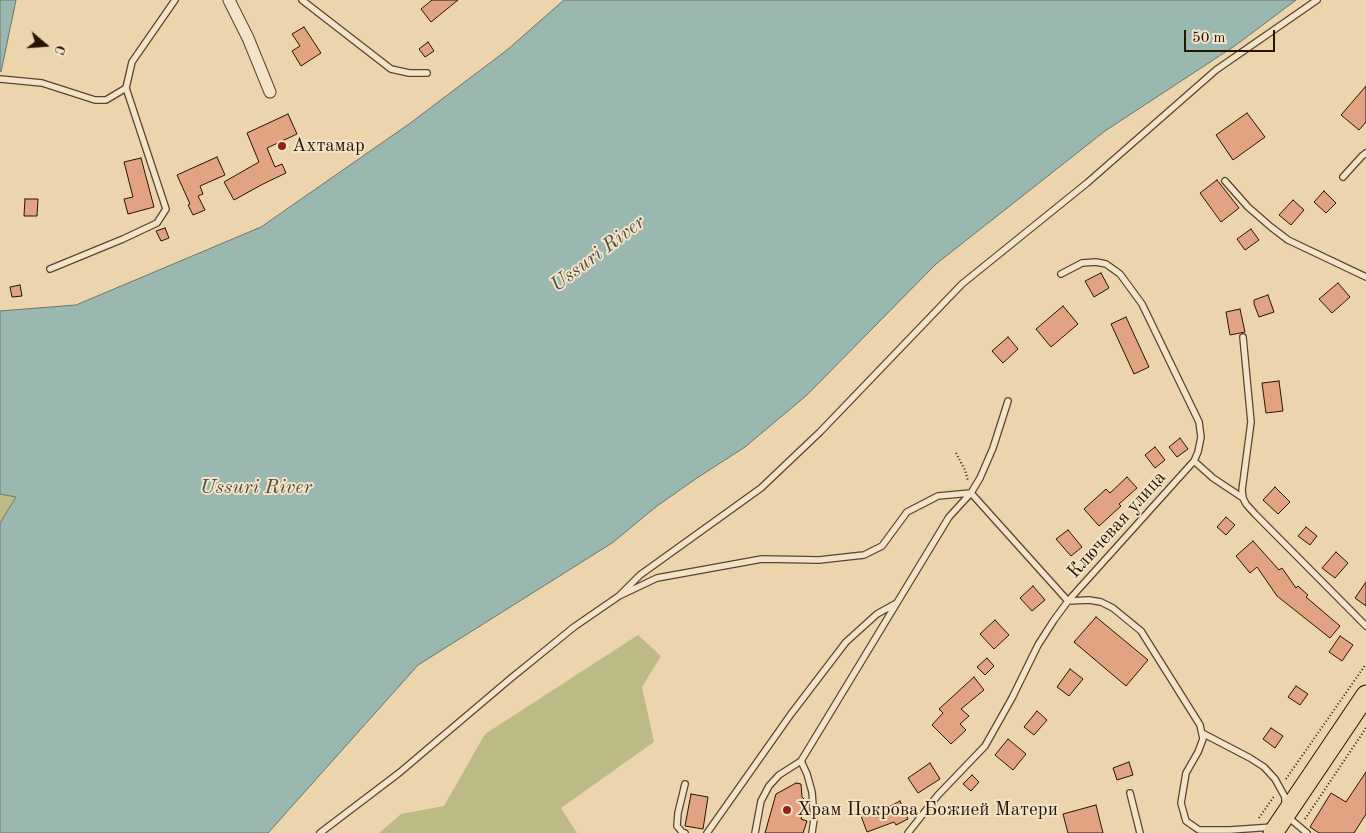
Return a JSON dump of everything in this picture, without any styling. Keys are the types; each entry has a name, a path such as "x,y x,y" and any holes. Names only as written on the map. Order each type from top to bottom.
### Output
{"main road":[{"path":"1284,825 1366,695"}],"street":[{"path":"229,0 248,38 270,92"}],"lane":[{"path":"50,269 157,223 166,209 126,88 132,62 175,0"},
{"path":"302,0 391,69 409,73 426,73"},
{"path":"619,596 640,575 761,488 820,432 962,284 1086,183 1216,70 1317,0"},
{"path":"0,79 42,83 95,100 106,100 126,88"},
{"path":"1343,177 1366,153"},
{"path":"1225,181 1254,212 1288,240 1366,277"},
{"name":"Ключевая улица","path":"908,833 938,795 985,746 1012,698 1038,644 1068,602 1194,461 1198,452 1201,437 1199,422 1142,304 1120,274 1106,264 1096,262 1082,263 1061,274"},
{"path":"1243,337 1251,422 1242,490 1243,498 1255,514 1366,626"},
{"path":"755,833 762,801 769,786 779,775 800,761 948,517 971,493 980,478 993,448 1008,401"},
{"path":"1194,461 1213,478 1243,498"},
{"path":"320,833 399,773 574,627 619,596 657,578 762,559 820,560 864,555 882,546 907,512 938,496 971,493"},
{"path":"971,493 1068,602 1089,600 1101,602 1113,608 1141,631 1200,725 1202,733 1203,738 1198,752 1186,772 1181,803 1186,821 1199,830 1252,829 1284,825 1307,833"},
{"path":"707,833 791,714 846,642 877,614 896,603"},
{"path":"1202,733 1264,767 1274,779 1284,797 1284,825"},
{"path":"800,761 807,774 812,792 814,820 812,833"},
{"path":"685,784 677,826 685,833"},
{"path":"1130,793 1140,833"}],"path":[{"path":"956,453 965,470"},
{"path":"1252,829 1366,664"},
{"path":"1284,825 1366,728"}],"shaded area":[{"path":"0,494 16,497 0,523"},
{"path":"638,635 661,656 642,687 654,742 561,808 577,833 379,833 401,814 444,806 485,734"}],"water":[{"path":"0,0 16,0 1,72 0,71"},
{"name":"Ussuri River","path":"564,0 1296,0 1236,45 1105,131 936,264 807,395 745,447 657,506 612,543 418,665 268,833 0,833 0,523 16,497 0,494 0,311 76,305 261,227 409,124 507,50"}],"building":[{"path":"432,0 458,0 431,22 421,9"},
{"path":"304,27 321,53 301,66 292,51 300,46 292,34"},
{"path":"428,42 434,51 425,57 419,49"},
{"path":"1366,86 1366,122 1359,130 1341,115"},
{"path":"1247,113 1265,137 1233,160 1216,135"},
{"path":"288,114 297,134 267,148 275,167 282,164 286,173 234,200 224,182 259,162 247,133"},
{"path":"217,157 225,175 200,186 203,194 198,196 205,210 193,215 177,175"},
{"path":"141,158 154,207 128,214 124,199 133,197 124,162"},
{"path":"1217,180 1239,208 1221,222 1200,193"},
{"path":"1324,191 1336,203 1326,213 1314,202"},
{"path":"25,199 38,199 37,216 24,216"},
{"path":"1293,200 1304,210 1291,225 1279,215"},
{"path":"165,228 169,238 161,241 156,231"},
{"path":"1251,229 1259,240 1245,250 1237,239"},
{"path":"1101,273 1109,288 1094,297 1085,281"},
{"path":"1338,283 1350,297 1332,313 1319,299"},
{"path":"20,285 22,296 12,297 10,287"},
{"path":"1268,295 1274,312 1259,317 1254,300"},
{"path":"1063,306 1078,324 1051,347 1036,329"},
{"path":"1240,309 1245,332 1230,335 1226,312"},
{"path":"1126,317 1149,367 1134,374 1111,324"},
{"path":"1008,337 1018,349 1003,363 992,351"},
{"path":"1279,381 1283,411 1266,413 1262,383"},
{"path":"1180,438 1188,449 1177,457 1169,447"},
{"path":"1155,447 1165,460 1155,468 1145,455"},
{"path":"1127,477 1137,488 1099,526 1084,509 1106,489 1110,493"},
{"path":"1275,487 1290,502 1278,514 1263,500"},
{"path":"1226,517 1235,525 1226,535 1217,527"},
{"path":"1306,527 1317,536 1310,545 1298,536"},
{"path":"1068,530 1082,547 1071,556 1056,539"},
{"path":"1253,541 1279,570 1282,568 1296,588 1298,586 1308,595 1306,597 1340,626 1330,638 1277,596 1257,567 1250,573 1236,556"},
{"path":"1336,552 1348,563 1335,578 1322,568"},
{"path":"1366,582 1366,606 1355,598"},
{"path":"1033,586 1045,600 1032,611 1020,598"},
{"path":"1096,617 1148,660 1126,686 1074,642"},
{"path":"995,620 1009,635 994,649 980,634"},
{"path":"1340,636 1353,645 1342,661 1329,652"},
{"path":"987,658 994,666 985,675 977,667"},
{"path":"1070,669 1083,679 1069,696 1057,687"},
{"path":"974,677 984,690 961,709 969,716 960,724 966,730 951,744 932,725 943,713 939,709"},
{"path":"1296,686 1308,694 1300,705 1288,697"},
{"path":"1037,711 1047,720 1034,735 1024,727"},
{"path":"1271,728 1283,736 1275,748 1263,739"},
{"path":"1008,739 1026,754 1013,770 995,755"},
{"path":"1129,762 1133,775 1117,780 1113,768"},
{"path":"930,763 940,779 918,793 908,778"},
{"path":"1366,772 1366,814 1354,833 1319,833 1310,827 1331,793 1346,802"},
{"path":"972,775 979,782 971,791 963,784"},
{"name":"Храм Покрова Божией Матери","path":"796,783 801,784 802,797 806,801 801,819 807,821 803,833 765,833 776,794"},
{"path":"691,794 708,797 703,829 685,826"},
{"path":"900,801 908,819 896,825 894,822 867,832 861,816 878,810 879,812"},
{"path":"1096,805 1103,833 1068,833 1063,814"}],"place":[{"name":"Ахтамар","path":"282,146"},
{"name":"Храм Покрова Божией Матери","path":"787,810"}]}
